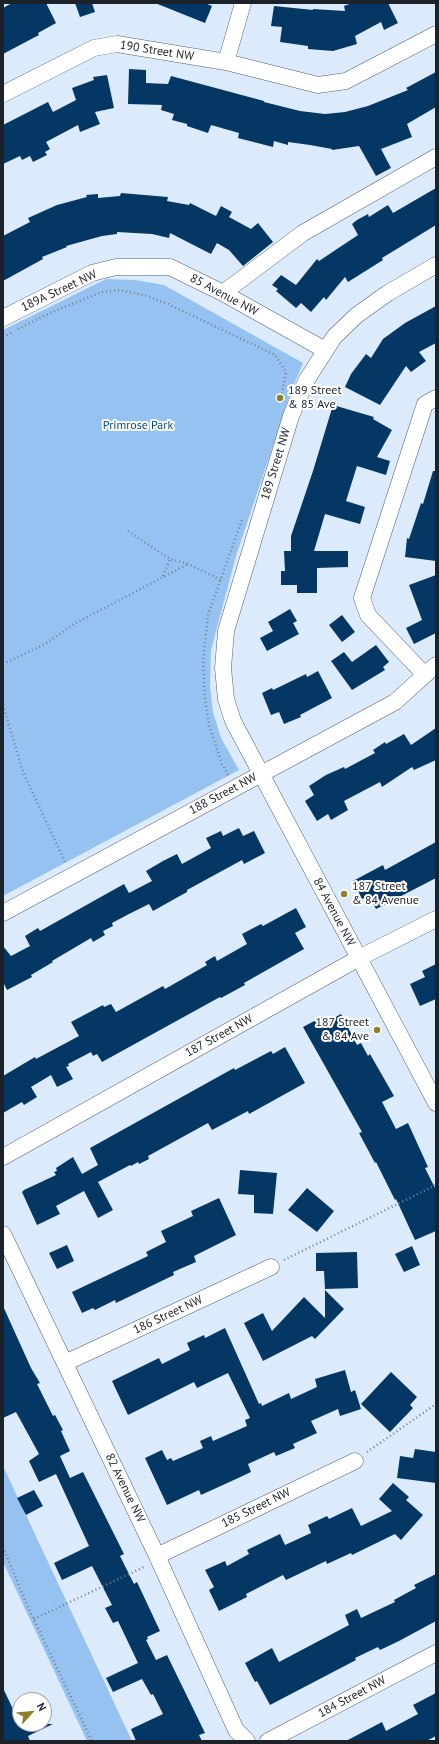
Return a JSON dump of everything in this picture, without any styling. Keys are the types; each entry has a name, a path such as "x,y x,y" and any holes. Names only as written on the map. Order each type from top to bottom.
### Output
{"street":[{"path":"226,62 243,3"},
{"name":"190 Street NW","path":"3,94 94,48 117,44 226,62 318,85 346,81 436,34"},
{"path":"223,293 303,233 436,156"},
{"name":"189 Street NW","path":"232,721 226,699 223,668 226,631 291,416 306,381 325,350 345,326 369,305 436,265"},
{"name":"85 Avenue NW","path":"116,267 170,268 223,293 325,350"},
{"name":"189A Street NW","path":"3,318 92,273 116,267"},
{"path":"430,670 368,615 362,598 425,404 436,398"},
{"name":"188 Street NW","path":"3,913 395,702 430,670"},
{"name":"84 Avenue NW","path":"232,721 436,1103"},
{"name":"187 Street NW","path":"3,1157 359,958 436,919"},
{"name":"82 Avenue NW","path":"3,1234 158,1558 236,1730 247,1741"},
{"name":"186 Street NW","path":"65,1363 271,1267"},
{"name":"185 Street NW","path":"158,1558 355,1461"},
{"name":"184 Street NW","path":"268,1741 436,1653"}],"path":[{"path":"3,337 52,312 102,292 120,290 144,295 168,304 275,354 286,372 279,405"},
{"path":"235,788 222,764 209,725 205,699 203,661 208,615 222,580 244,514"},
{"path":"128,531 170,558 188,564 222,580"},
{"path":"162,577 170,558"},
{"path":"3,664 45,644 74,624 188,564"},
{"path":"3,705 24,772 72,876"},
{"path":"271,1267 436,1185"},
{"path":"355,1461 436,1404"},
{"path":"3,1547 34,1619 92,1741"},
{"path":"34,1619 158,1558"}],"green space":[{"name":"Primrose Park","path":"106,279 135,280 164,285 303,363 291,392 236,556 211,650 210,686 213,712 221,738 239,770 3,896 3,330"},
{"path":"3,1466 132,1741 87,1741 3,1562"}],"building":[{"path":"12,3 46,3 56,23 38,33 39,35 3,54 3,8"},
{"path":"75,3 92,3 95,12 80,17"},
{"path":"155,3 205,3 212,6 205,23"},
{"path":"352,3 388,3 398,23 384,30 381,22 355,36 357,44 333,51 308,49 308,46 280,42 282,27 271,26 274,6 313,10 345,11 344,6"},
{"path":"129,69 146,70 146,83 168,84 171,76 300,111 325,114 345,112 368,106 408,90 406,88 436,72 436,107 407,124 412,137 381,149 391,168 376,176 359,146 332,150 288,142 288,145 274,141 273,147 238,138 239,133 211,125 208,133 187,126 187,124 172,120 174,114 161,110 162,105 128,104"},
{"path":"107,75 114,108 95,112 100,124 80,132 78,125 46,142 50,149 45,152 47,155 33,162 30,156 22,160 20,156 3,164 3,125 48,102 53,112 76,100 72,88 94,80 93,77"},
{"path":"436,188 436,225 382,258 383,260 348,282 345,277 326,300 324,297 311,312 301,303 296,308 276,291 278,289 272,285 281,275 296,285 317,259 319,261 358,235 352,224 357,220 368,214 369,217 388,205 393,213"},
{"path":"121,193 168,197 167,201 189,205 190,203 216,216 221,206 232,212 229,217 251,229 258,223 273,242 243,266 229,250 217,243 211,254 170,233 169,238 152,234 117,232 117,234 102,236 66,246 67,247 42,257 43,259 3,281 3,236 30,222 28,218 57,205 87,197 86,195 98,194 98,198 120,196"},
{"path":"436,306 436,343 419,352 426,361 411,372 406,366 380,405 345,387 351,374 366,354 371,358 383,339 405,323"},
{"path":"333,405 374,417 373,419 392,430 377,457 390,461 386,475 357,466 346,501 365,507 360,524 325,514 314,551 348,551 348,567 317,568 317,593 297,593 297,585 281,585 281,571 285,571 284,551 291,551 291,536"},
{"path":"433,471 436,471 436,561 405,557 407,538 409,539 421,503 423,504"},
{"path":"436,575 436,633 414,644 406,628 422,620 409,585"},
{"path":"290,609 297,621 293,623 299,634 267,651 260,638 273,631 268,622"},
{"path":"342,615 355,632 342,642 329,625"},
{"path":"376,645 389,662 383,667 385,670 352,690 331,661 344,652 352,662"},
{"path":"318,671 332,698 300,715 301,717 284,724 279,712 271,715 262,693 272,688 273,690 306,674 307,677"},
{"path":"436,728 436,760 414,770 412,767 382,787 380,782 344,801 348,810 331,820 328,814 317,821 305,801 314,795 309,786 326,775 344,767 345,769 375,753 373,750 385,742 386,744 404,734 411,745"},
{"path":"239,828 243,836 254,831 265,853 244,864 242,860 187,890 187,892 153,911 149,904 112,923 113,926 103,931 105,935 93,942 91,938 52,961 53,962 31,975 32,977 7,990 3,982 3,946 11,956 30,946 25,936 38,928 40,931 124,884 129,893 152,881 146,871 177,854 182,864 211,848 206,838 221,831 223,836"},
{"path":"436,842 436,878 376,909 369,896 362,899 353,881 383,865 385,870"},
{"path":"296,908 306,927 295,933 304,949 244,983 245,985 221,998 220,997 102,1062 97,1054 93,1056 91,1052 68,1064 69,1066 66,1067 73,1079 57,1087 51,1075 31,1087 37,1097 24,1105 22,1102 3,1113 3,1076 35,1057 36,1059 79,1036 71,1022 103,1005 104,1007 111,1004 116,1012 163,986 165,989 207,965 205,962 215,956 217,961 247,944 242,934 261,924 263,926"},
{"path":"436,964 436,999 420,1006 410,984 425,977 422,971"},
{"path":"341,1014 357,1045 361,1043 368,1056 370,1054 394,1096 382,1102 396,1129 408,1123 428,1167 425,1168 436,1190 436,1231 415,1240 396,1199 395,1200 376,1162 375,1163 359,1133 362,1132 303,1027 322,1017 325,1023"},
{"path":"285,1047 305,1083 249,1114 248,1111 212,1130 208,1123 148,1156 149,1159 139,1164 138,1162 131,1166 130,1165 98,1182 113,1210 98,1218 84,1191 56,1206 60,1214 37,1225 22,1192 24,1190 56,1175 54,1172 57,1171 56,1168 73,1157 82,1174 98,1165 90,1148 234,1068 235,1070 271,1051 273,1054"},
{"path":"240,1170 277,1173 273,1214 254,1213 254,1195 238,1194"},
{"path":"307,1188 334,1211 317,1232 288,1210"},
{"path":"219,1198 236,1235 194,1256 196,1262 173,1272 174,1275 116,1303 115,1300 95,1310 93,1308 82,1313 72,1292 148,1256 146,1252 166,1242 161,1231 193,1216 191,1211"},
{"path":"67,1245 74,1261 57,1269 49,1253"},
{"path":"412,1246 420,1265 404,1272 395,1254"},
{"path":"357,1252 358,1288 325,1289 324,1271 316,1271 316,1253"},
{"path":"325,1290 344,1309 315,1339 312,1336 263,1361 244,1323 263,1313 272,1331 304,1297 325,1318"},
{"path":"3,1306 31,1368 40,1383 37,1384 53,1416 55,1415 63,1430 61,1431 70,1451 60,1456 70,1478 83,1472 124,1554 120,1556 134,1584 137,1582 160,1631 147,1637 148,1639 146,1640 156,1660 167,1655 205,1733 199,1735 202,1741 136,1741 131,1729 163,1714 153,1694 151,1695 142,1679 113,1692 106,1678 138,1663 118,1621 113,1623 105,1608 112,1605 92,1566 62,1580 54,1563 89,1546 56,1474 39,1482 29,1461 39,1454 16,1412 3,1418"},
{"path":"225,1328 259,1404 261,1403 262,1406 289,1393 291,1399 317,1387 315,1379 345,1370 351,1392 355,1390 361,1409 340,1416 338,1409 311,1421 317,1433 293,1444 295,1448 276,1456 274,1452 248,1464 251,1472 201,1495 199,1490 167,1505 145,1458 162,1450 167,1460 171,1458 173,1461 203,1448 200,1441 211,1436 213,1441 247,1426 245,1420 250,1418 228,1373 197,1388 194,1382 128,1415 112,1381 159,1358 162,1364 190,1350 187,1343 204,1335 205,1338"},
{"path":"391,1372 417,1397 410,1405 413,1408 390,1432 361,1404"},
{"path":"415,1449 436,1452 436,1483 397,1478 400,1456 413,1458"},
{"path":"393,1483 409,1497 406,1500 423,1515 401,1540 395,1534 352,1555 351,1553 327,1564 326,1561 286,1580 283,1575 246,1594 247,1597 219,1611 209,1590 214,1587 205,1570 225,1561 227,1566 249,1554 247,1550 280,1534 285,1545 311,1533 308,1525 327,1516 329,1519 352,1508 361,1526 392,1511 379,1499"},
{"path":"34,1490 43,1506 26,1515 17,1498"},
{"path":"436,1574 436,1621 380,1650 378,1647 355,1658 356,1660 270,1705 245,1663 272,1648 279,1662 349,1625 345,1615 357,1609 361,1618 395,1602 394,1600 416,1588 414,1585"},
{"path":"3,1688 12,1707 12,1732 36,1732 28,1736 30,1741 3,1741"},
{"path":"436,1693 436,1736 426,1741 346,1741 382,1722 386,1731 418,1714 413,1705"}],"place":[{"name":"189 Street & 85 Ave","path":"280,398"},
{"name":"187 Street & 84 Avenue","path":"344,894"},
{"name":"187 Street & 84 Ave","path":"377,1030"}]}
